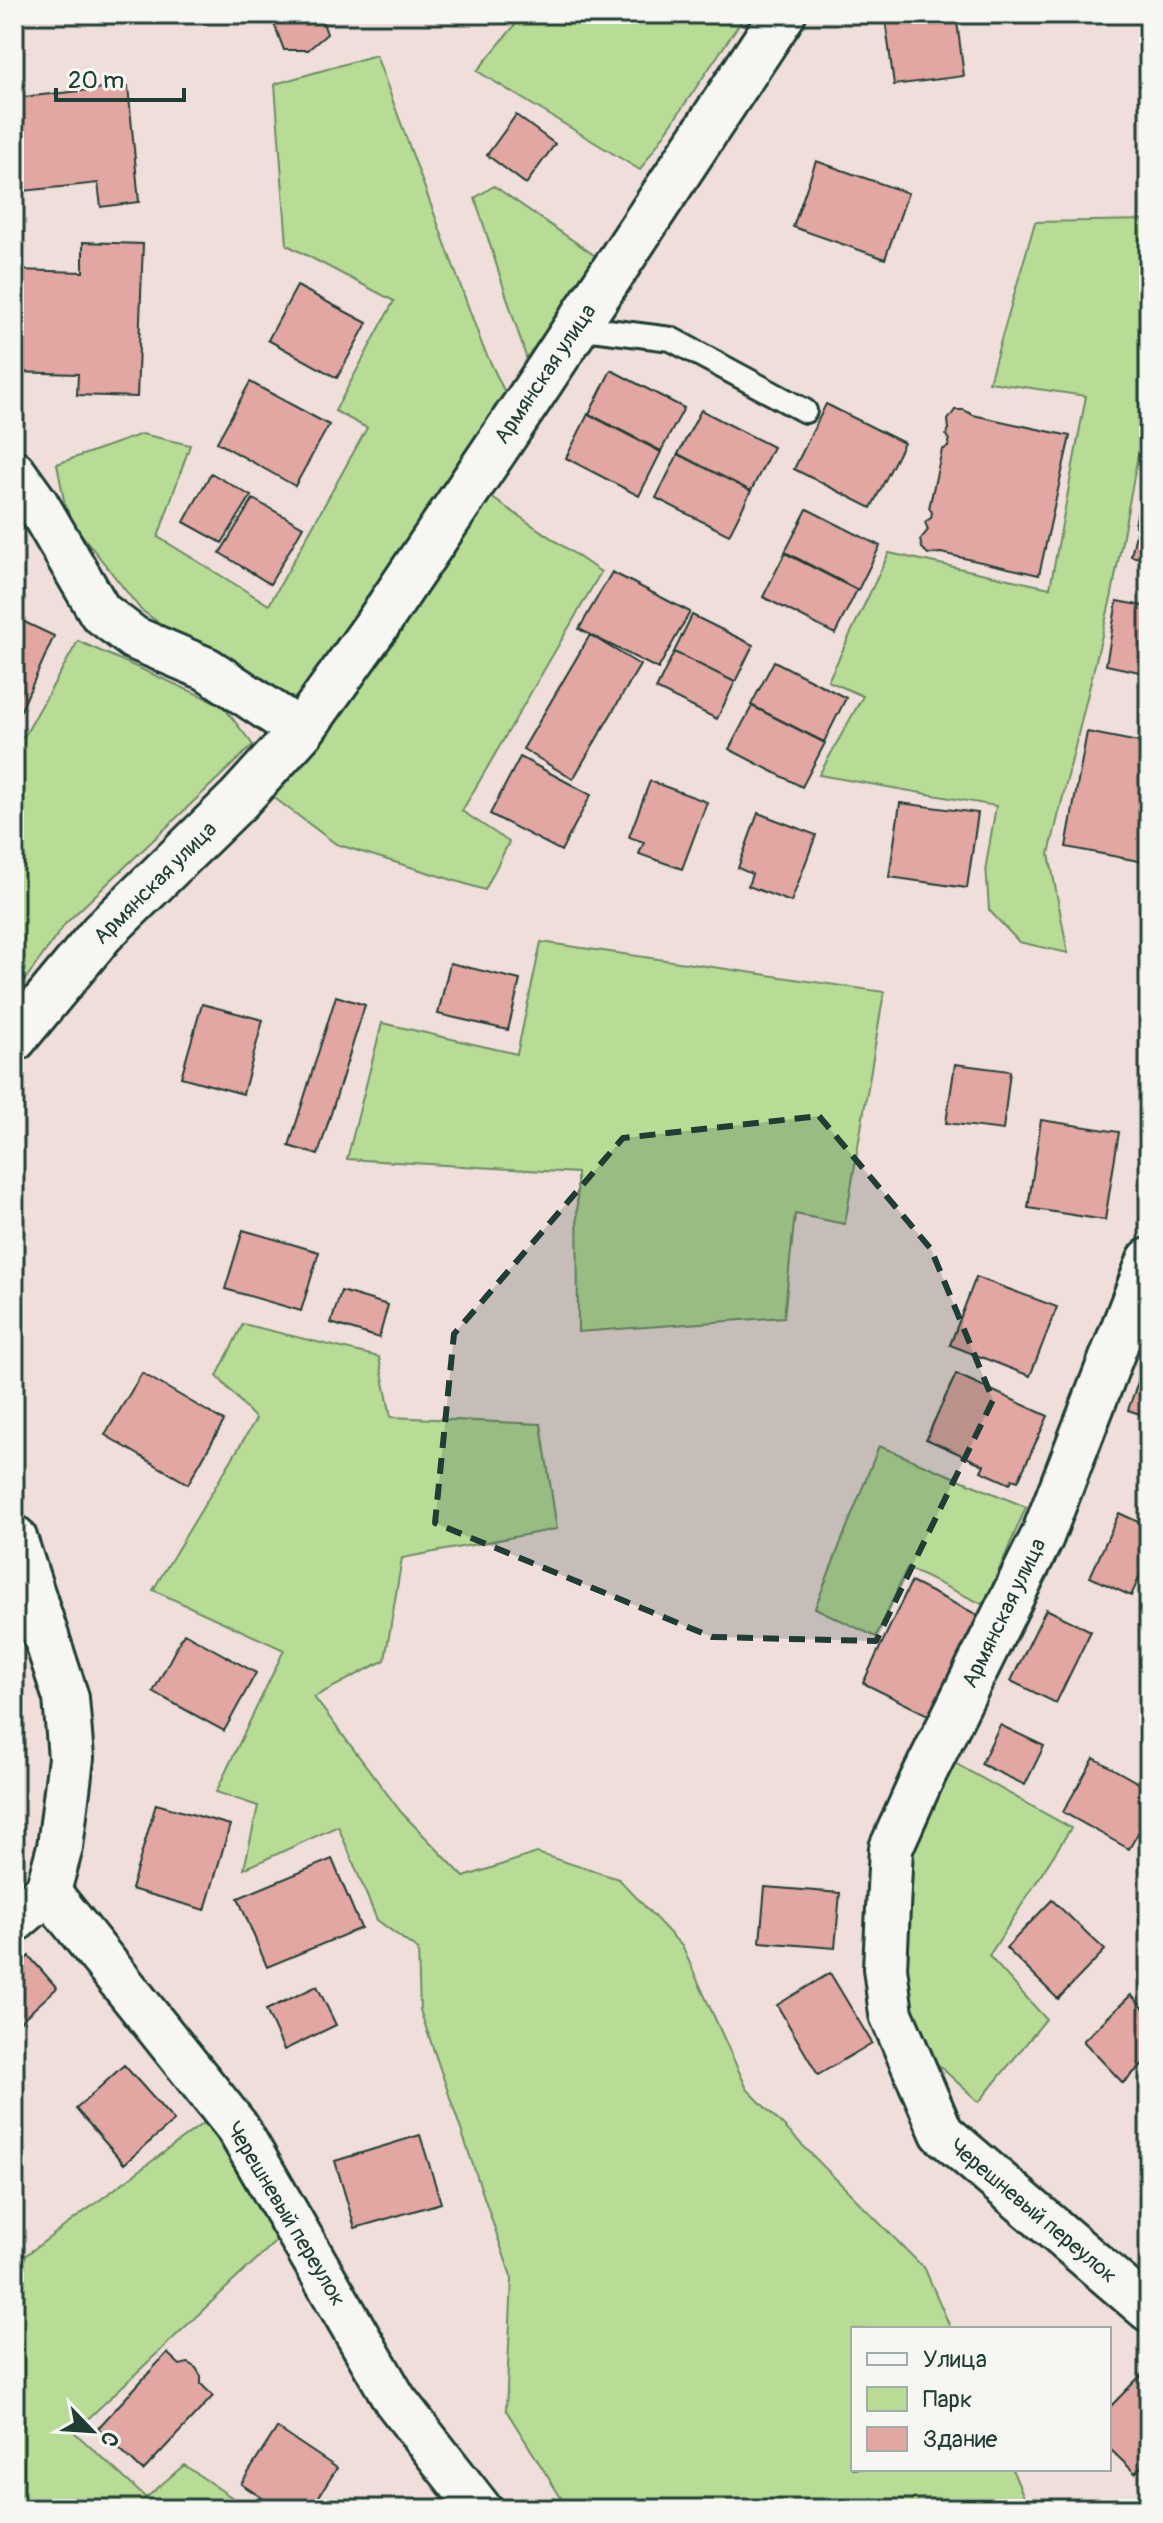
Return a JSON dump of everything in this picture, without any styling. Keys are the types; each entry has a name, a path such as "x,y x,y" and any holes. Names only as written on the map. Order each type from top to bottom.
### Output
{"street":[{"name":"Армянская улица","path":"14,1039 102,933 239,799 301,731 376,626 783,14"},
{"path":"14,472 37,504 100,612 134,638 207,669 301,731"},
{"name":"Армянская улица","path":"885,1968 891,1848 1042,1537 1149,1260"},
{"path":"14,1538 66,1698 71,1758 60,1847 48,1891 14,1920"},
{"name":"Черешневый переулок","path":"48,1891 237,2127 395,2400 480,2509"},
{"name":"Черешневый переулок","path":"885,1968 891,2014 942,2133 1149,2310"}],"lane":[{"path":"576,327 671,339 805,411"}],"highlighted area":[{"path":"819,1116 931,1249 993,1400 876,1641 712,1637 435,1523 454,1334 623,1138"}],"green space":[{"path":"524,14 746,14 640,170 477,71"},
{"path":"376,55 483,347 508,399 294,717 141,610 67,516 57,464 142,434 190,445 158,537 269,605 367,428 335,411 394,301 287,245 275,84"},
{"path":"494,186 604,262 578,287 527,360 475,198"},
{"path":"1149,220 1149,407 1112,594 1049,854 1068,953 1019,942 989,910 986,865 996,806 819,775 863,696 828,681 889,553 1050,588 1086,396 989,382 1035,222"},
{"path":"488,495 601,572 462,811 509,842 485,890 336,844 272,796 451,552"},
{"path":"78,641 222,705 253,745 66,923 14,995 14,733 24,737"},
{"path":"541,942 884,992 845,1224 795,1214 784,1317 578,1332 577,1173 347,1159 382,1023 517,1054"},
{"path":"243,1324 379,1357 391,1417 541,1424 557,1529 402,1558 385,1660 314,1697 401,1812 464,1877 537,1853 619,1879 682,1946 747,2089 925,2269 950,2327 851,2327 851,2471 1013,2471 1029,2509 568,2509 506,2410 512,2279 420,2010 418,1950 377,1920 338,1826 244,1869 258,1806 216,1792 284,1650 153,1590 256,1419 217,1376"},
{"path":"879,1446 1026,1507 984,1605 907,1568 876,1637 815,1608"},
{"path":"951,1761 1071,1828 989,1956 1046,2019 979,2102 925,2053 890,1969 903,1862"},
{"path":"206,2121 277,2240 74,2432 146,2498 184,2465 249,2509 14,2509 14,2264"}],"building":[{"path":"320,14 327,34 308,50 284,50 271,16"},
{"path":"956,14 964,76 894,85 885,18"},
{"path":"128,86 139,202 101,207 98,183 14,192 14,98"},
{"path":"516,115 555,144 526,184 487,155"},
{"path":"816,161 908,193 885,259 793,227"},
{"path":"83,242 143,244 137,397 77,395 78,374 14,372 14,281 17,281 17,270 83,272"},
{"path":"297,286 367,323 337,378 268,340"},
{"path":"611,370 684,408 661,451 589,414"},
{"path":"250,382 329,425 295,486 217,442"},
{"path":"826,404 904,443 871,508 794,469"},
{"path":"701,410 773,447 751,491 678,454"},
{"path":"955,410 1070,436 1039,575 941,553 928,554 922,548 920,540 928,530 925,522 931,518 929,508 942,450 948,447 948,420"},
{"path":"588,414 661,452 639,496 566,458"},
{"path":"1149,450 1149,528 1135,526"},
{"path":"678,454 751,491 729,535 656,498"},
{"path":"211,473 251,496 222,543 184,522"},
{"path":"253,499 303,527 270,584 220,553"},
{"path":"807,509 880,546 858,590 785,552"},
{"path":"1137,529 1149,532 1149,560 1131,556"},
{"path":"785,553 857,590 835,634 763,597"},
{"path":"612,572 690,612 658,669 579,629"},
{"path":"1117,601 1149,607 1149,674 1106,665"},
{"path":"692,615 753,645 735,682 674,652"},
{"path":"14,617 54,636 21,710 14,708"},
{"path":"590,635 640,665 573,779 523,749"},
{"path":"674,652 735,682 717,719 656,689"},
{"path":"774,661 846,698 824,742 751,705"},
{"path":"752,706 825,743 802,787 729,749"},
{"path":"1087,732 1149,744 1149,863 1066,847"},
{"path":"520,757 591,795 561,851 490,814"},
{"path":"650,781 707,802 682,869 639,854 644,842 629,837"},
{"path":"900,803 978,813 967,888 889,877"},
{"path":"758,813 816,835 791,902 748,886 752,874 738,868"},
{"path":"450,963 520,980 508,1030 438,1014"},
{"path":"336,996 365,1005 318,1155 289,1146"},
{"path":"202,1004 263,1020 243,1094 181,1077"},
{"path":"955,1064 1010,1071 1003,1130 946,1123"},
{"path":"1041,1120 1119,1132 1105,1220 1028,1208"},
{"path":"243,1230 319,1252 301,1311 225,1289"},
{"path":"976,1277 1057,1307 1030,1376 950,1345"},
{"path":"341,1291 388,1305 379,1338 331,1323"},
{"path":"1149,1351 1149,1417 1128,1410"},
{"path":"142,1373 224,1421 188,1484 105,1435"},
{"path":"956,1374 1048,1416 1018,1481 1012,1479 1010,1484 981,1471 984,1465 926,1439"},
{"path":"1119,1513 1149,1527 1149,1556 1131,1596 1090,1577"},
{"path":"911,1582 984,1618 936,1719 863,1683"},
{"path":"1046,1609 1091,1631 1056,1703 1011,1681"},
{"path":"184,1633 256,1673 224,1731 153,1692"},
{"path":"1000,1725 1044,1746 1025,1785 981,1764"},
{"path":"1094,1758 1149,1789 1149,1814 1129,1849 1063,1812"},
{"path":"156,1804 230,1825 205,1910 131,1889"},
{"path":"332,1859 361,1928 267,1967 238,1898"},
{"path":"765,1887 840,1893 835,1948 760,1942"},
{"path":"1052,1900 1105,1950 1058,1999 1006,1948"},
{"path":"29,1956 57,1988 14,2027 14,1970"},
{"path":"830,1973 872,2043 818,2075 777,2005"},
{"path":"317,1986 336,2025 284,2050 266,2010"},
{"path":"1131,1995 1149,2014 1149,2058 1123,2083 1083,2041"},
{"path":"124,2065 174,2121 124,2164 76,2109"},
{"path":"420,2135 441,2203 355,2228 335,2161"},
{"path":"167,2353 180,2365 188,2363 196,2368 201,2384 213,2396 143,2471 98,2428"},
{"path":"1140,2376 1149,2386 1149,2459 1135,2473 1111,2450 1111,2406"},
{"path":"277,2428 337,2468 311,2509 279,2509 241,2484"}]}
